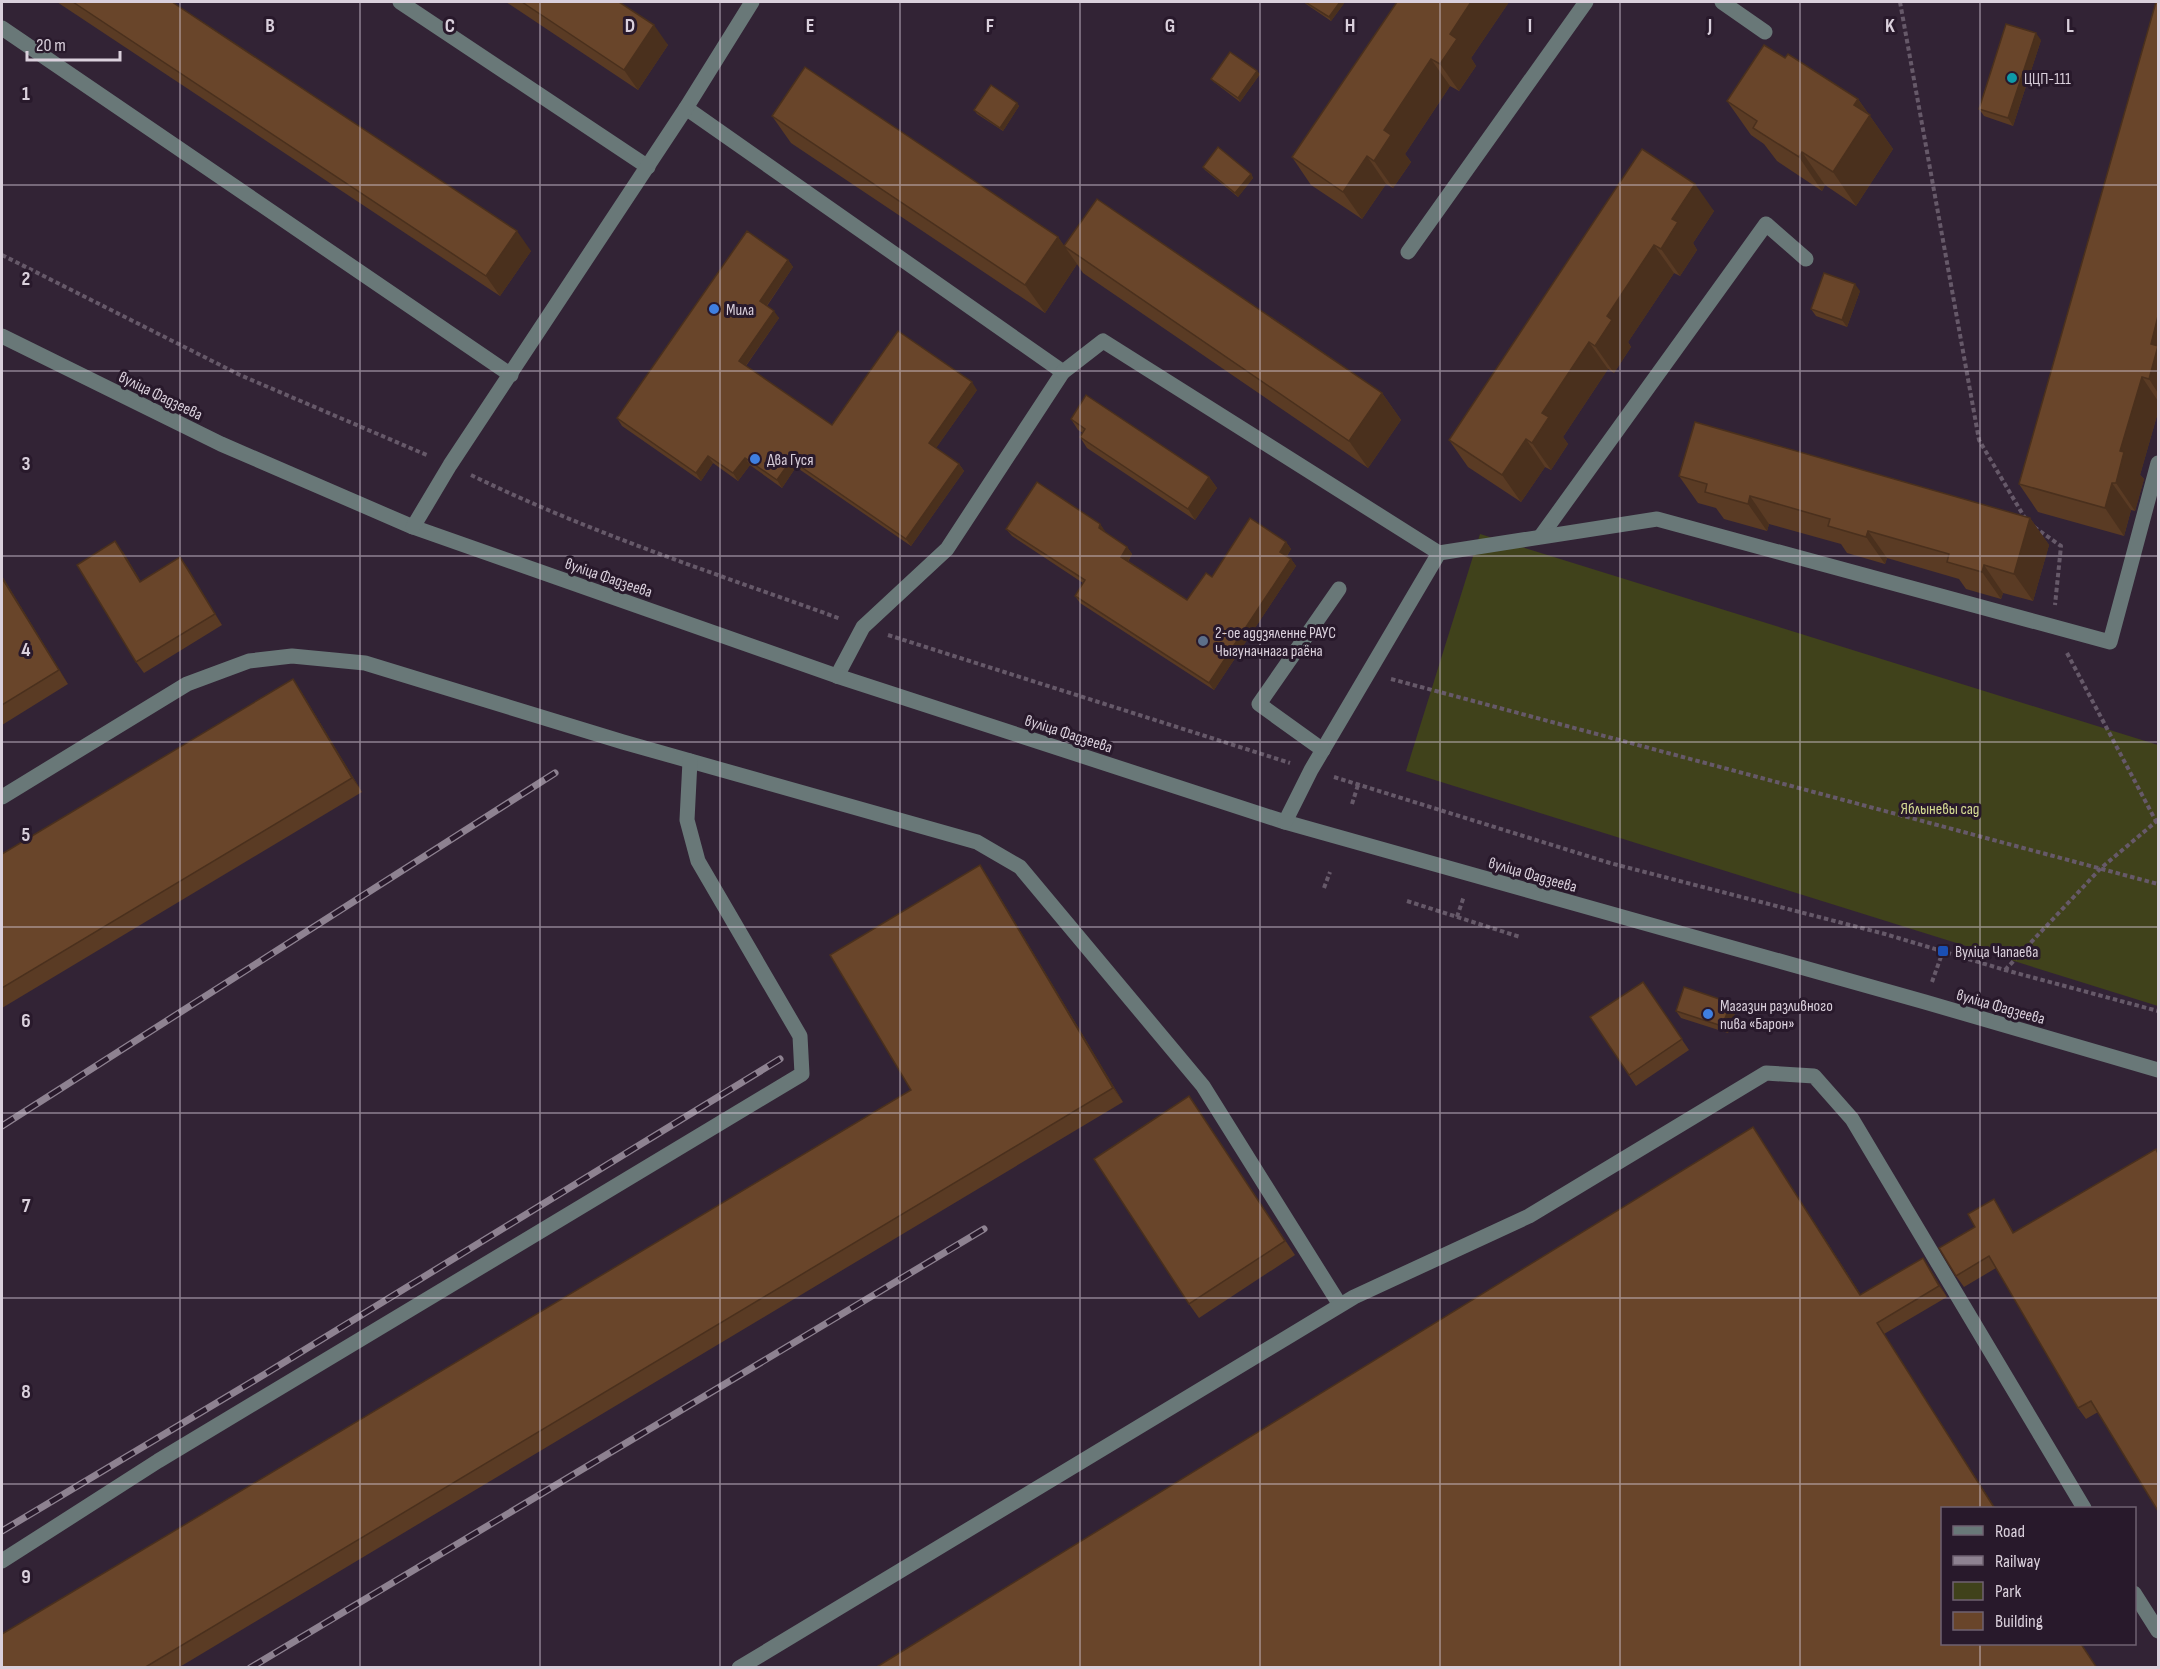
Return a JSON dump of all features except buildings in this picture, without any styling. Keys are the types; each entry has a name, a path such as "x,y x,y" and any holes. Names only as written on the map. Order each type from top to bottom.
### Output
{"street":[{"path":"400,2 648,166"},
{"path":"413,527 450,465 686,108 752,2"},
{"path":"1408,252 1586,2"},
{"path":"1722,2 1765,32"},
{"path":"2,28 511,375"},
{"path":"686,108 1063,372"},
{"path":"1541,536 1766,224 1806,259"},
{"name":"вуліца Фадзеева","path":"2,336 220,444 413,527 837,676 1285,822 2158,1070"},
{"path":"837,676 863,627 946,549 1063,372 1103,341 1439,553 1657,519 2110,642 2158,463"},
{"path":"1285,822 1311,770 1439,553"},
{"path":"1323,750 1259,704 1339,589"},
{"path":"2,797 187,684 249,661 292,656 365,663 690,761 977,842 1020,867 1203,1086 1340,1305"},
{"path":"2,1561 158,1461 802,1074 800,1036 698,861 687,820 690,761"},
{"path":"739,1668 1340,1305 1529,1216 1766,1073 1814,1076 1852,1119 2083,1507"},
{"path":"2136,1596 2158,1632"}],"path":[{"path":"1900,2 1979,440 2027,522 2061,546 2053,627 2158,822 2102,868 2005,970"},
{"path":"2,255 240,375 450,465 526,502 863,627 1610,863 1885,934 2005,970 2158,1011"},
{"path":"1368,673 2158,884"},
{"path":"1352,804 1358,785"},
{"path":"1324,888 1330,872"},
{"path":"1407,901 1520,937"},
{"path":"1925,1002 1943,951"}],"green space":[{"name":"Яблыневы сад","path":"1480,534 2158,745 2158,1006 1406,771"}],"railway":[{"path":"2,1126 555,773"},
{"path":"2,1531 265,1374 780,1059"},
{"path":"250,1668 984,1229"}],"place":[{"name":"ЦЦП-111","path":"2012,78"},
{"name":"Мила","path":"714,309"},
{"name":"Два Гуся","path":"755,459"},
{"name":"2-ое аддзяленне РАУС Чыгуначнага раёна","path":"1203,641"},
{"name":"Вуліца Чапаева","path":"1943,951"},
{"name":"Магазин разливного пива «Барон»","path":"1708,1014"}]}
